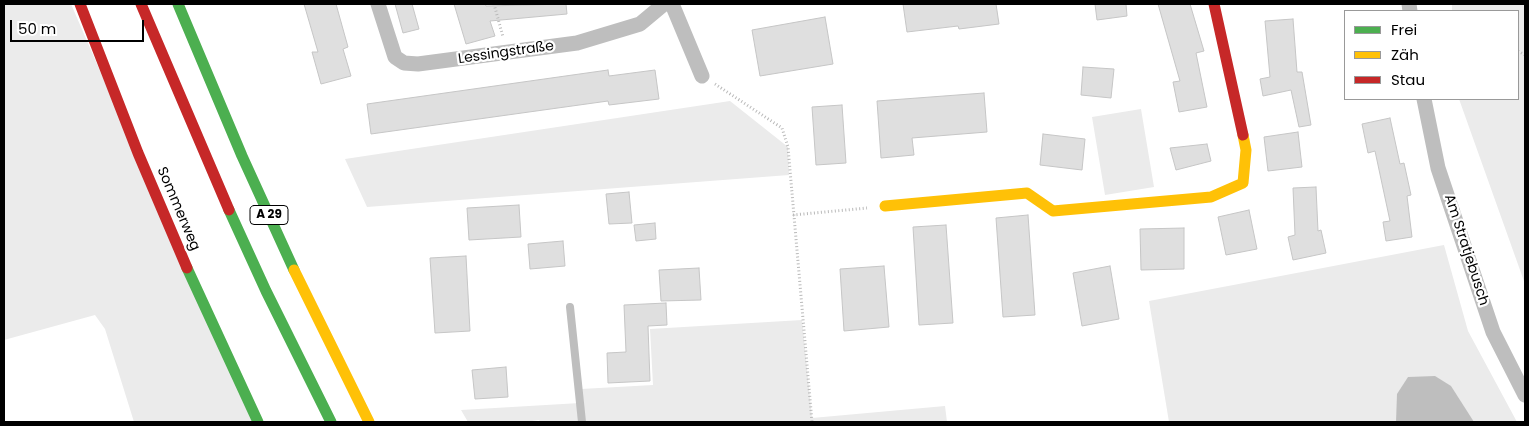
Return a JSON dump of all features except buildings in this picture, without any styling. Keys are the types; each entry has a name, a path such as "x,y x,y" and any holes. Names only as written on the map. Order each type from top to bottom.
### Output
{"main road":[{"name":"Sommerweg","path":"80,4 165,217 200,299 258,422"},
{"name":"A 29","path":"142,4 266,291 331,422"},
{"name":"A 29","path":"178,4 289,260 369,422"},
{"path":"886,206 1026,193 1053,211 1212,197 1243,183 1246,150 1214,4"}],"street":[{"name":"Lessingstraße","path":"378,4 390,46 395,57 404,63 433,63 577,43 609,35 640,24 664,4"},
{"path":"672,4 702,76"},
{"name":"Am Stratjebusch","path":"1424,100 1438,168 1493,332 1525,395"}],"lane":[{"path":"570,307 582,422"}],"path":[{"path":"494,4 508,54"},
{"path":"702,76 765,115 782,128 788,146 812,422"},
{"path":"793,215 886,206"}],"shaded area":[{"path":"4,4 71,4 252,422 134,422 105,329 95,315 4,340"},
{"path":"1452,4 1525,4 1525,284 1459,100 1519,100 1519,10 1452,10"},
{"path":"730,101 788,147 789,175 367,207 345,159"},
{"path":"1141,109 1154,187 1105,195 1092,117"},
{"path":"1444,245 1468,331 1517,422 1169,422 1149,301"},
{"path":"802,320 812,418 945,406 947,422 541,422 539,420 525,422 468,422 461,410 580,403 581,389 653,385 650,329"},
{"path":"1435,376 1451,386 1474,422 1396,422 1397,394 1408,377"}],"traffic: fast":[{"path":"178,4 242,156 294,270"},
{"path":"229,210 266,291 331,422"},
{"path":"187,268 258,422"}],"traffic: slow":[{"path":"885,206 1027,193 1053,211 1211,197 1243,183 1246,150 1243,135"},
{"path":"294,270 369,422"}],"traffic: jam":[{"path":"80,4 138,153 187,268"},
{"path":"141,4 229,210"},
{"path":"1214,4 1243,135"}]}
